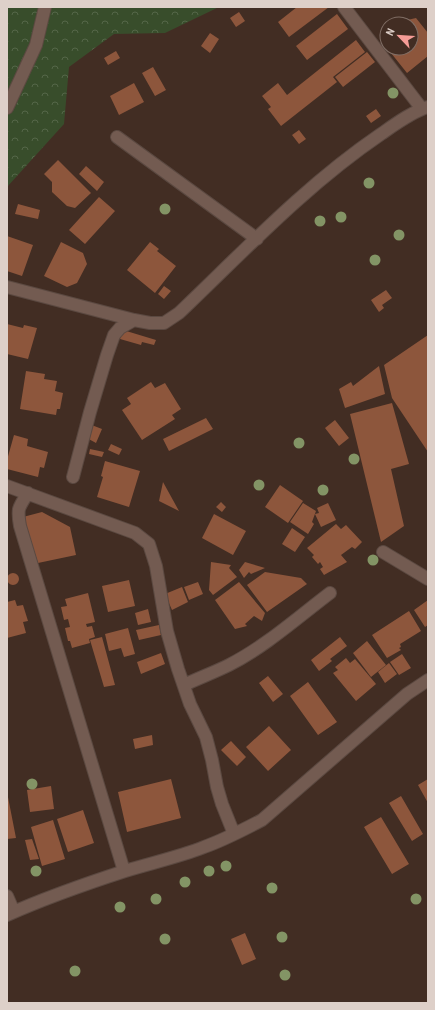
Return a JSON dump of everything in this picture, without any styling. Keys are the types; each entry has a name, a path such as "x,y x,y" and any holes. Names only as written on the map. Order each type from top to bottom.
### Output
{"street":[{"path":"7,108 36,45 45,7"},
{"path":"7,287 150,323 164,323 179,313 296,201 362,147 392,126 425,108 344,7"},
{"path":"117,137 257,239"},
{"path":"73,477 90,412 114,335 120,328 134,320"},
{"path":"7,486 135,532 149,544 156,566 167,632 190,704 206,737 217,787 234,834"},
{"path":"28,493 21,503 18,512 20,526 124,871"},
{"path":"384,552 428,579"},
{"path":"184,685 248,654 269,640 330,593"},
{"path":"7,896 10,913 71,889 124,871 203,848 262,820 407,694 428,680"}],"green space":[{"path":"7,7 219,7 165,33 114,34 69,67 64,124 7,187"}],"building":[{"path":"297,7 329,7 289,37 278,22"},
{"path":"239,12 245,21 236,27 230,18"},
{"path":"337,14 348,29 307,60 296,46"},
{"path":"419,22 428,33 428,56 407,73 393,56 419,56"},
{"path":"210,33 219,39 210,53 201,46"},
{"path":"356,40 365,52 333,77 337,82 281,126 268,109 271,107 262,96 278,83 287,95"},
{"path":"116,51 120,58 108,65 104,58"},
{"path":"367,52 375,62 343,87 335,77"},
{"path":"153,67 166,90 155,96 142,73"},
{"path":"134,83 144,102 119,115 110,96"},
{"path":"376,109 381,116 371,123 366,116"},
{"path":"299,130 306,139 299,144 292,135"},
{"path":"58,160 91,193 75,208 67,206 52,192 52,182 44,174"},
{"path":"86,166 104,182 97,191 79,174"},
{"path":"99,197 115,211 85,244 69,230"},
{"path":"18,204 40,210 38,219 15,214"},
{"path":"7,236 33,245 22,276 7,271"},
{"path":"61,242 83,253 87,264 77,283 67,287 44,276"},
{"path":"150,242 159,249 157,251 176,266 155,293 127,270"},
{"path":"164,286 171,291 164,299 158,294"},
{"path":"386,290 392,298 382,305 384,308 379,312 371,300"},
{"path":"7,324 23,328 24,325 37,328 28,359 7,354"},
{"path":"123,330 156,340 154,345 142,342 141,345 120,339"},
{"path":"428,335 428,452 392,398 384,365"},
{"path":"379,366 385,394 345,408 339,389 351,382 353,386"},
{"path":"26,371 45,374 44,379 57,381 55,391 63,393 60,409 57,409 56,415 20,409"},
{"path":"151,382 155,388 165,383 181,409 172,415 175,419 142,440 122,410 131,404 127,398"},
{"path":"392,403 409,464 391,469 404,526 381,542 350,414"},
{"path":"206,418 213,429 169,451 163,439"},
{"path":"335,420 349,438 339,446 325,428"},
{"path":"89,424 102,429 96,443 85,437"},
{"path":"14,435 28,439 27,446 48,452 44,468 40,467 38,477 7,469 7,460"},
{"path":"111,444 122,449 119,455 108,450"},
{"path":"90,449 104,452 102,457 89,454"},
{"path":"105,461 140,471 129,507 97,497 103,477 101,476"},
{"path":"163,482 179,511 159,501"},
{"path":"280,485 303,501 288,523 265,507"},
{"path":"221,502 226,507 222,512 216,507"},
{"path":"303,503 316,511 312,522 314,524 308,534 290,522"},
{"path":"328,503 336,520 321,527 315,514 319,513 317,508"},
{"path":"42,512 70,527 76,555 38,563 23,517"},
{"path":"214,514 246,531 233,555 202,538"},
{"path":"336,524 341,529 346,525 362,542 355,549 352,547 341,555 347,562 324,575 320,569 323,567 320,562 318,564 312,557 314,555 307,548"},
{"path":"292,528 305,537 295,552 282,544"},
{"path":"211,562 231,565 229,568 237,577 213,595 209,590"},
{"path":"245,562 265,568 251,574 249,572 244,578 239,570"},
{"path":"265,572 301,578 307,584 267,612 247,585"},
{"path":"11,573 15,573 19,579 15,585 11,585 7,581 7,577"},
{"path":"129,580 135,606 108,612 102,586"},
{"path":"198,582 203,594 189,600 184,587"},
{"path":"239,582 265,613 262,621 254,616 245,624 247,626 235,629 215,600"},
{"path":"182,587 188,602 172,610 165,594"},
{"path":"88,593 95,622 86,624 87,627 92,626 95,637 89,639 90,643 72,648 70,641 68,641 65,628 70,627 68,619 64,620 61,607 67,606 65,599"},
{"path":"15,600 17,606 23,605 28,621 23,622 26,633 7,638 7,602"},
{"path":"428,600 428,625 425,627 414,610"},
{"path":"148,609 151,622 138,625 135,613"},
{"path":"409,611 421,631 400,644 401,647 399,648 401,650 387,658 372,635"},
{"path":"159,625 161,635 139,640 136,630"},
{"path":"128,628 135,654 124,657 121,648 109,651 105,634"},
{"path":"102,637 115,685 104,687 90,640"},
{"path":"340,637 347,646 330,659 332,661 319,671 311,660"},
{"path":"367,641 386,665 371,677 353,653"},
{"path":"161,653 165,664 141,674 137,662"},
{"path":"402,654 411,668 399,675 390,662"},
{"path":"346,658 350,663 355,659 376,684 356,701 333,673 338,670 335,667"},
{"path":"389,663 397,674 385,683 378,672"},
{"path":"268,676 283,694 273,702 259,683"},
{"path":"308,682 337,722 318,735 290,696"},
{"path":"269,726 291,750 268,771 246,747"},
{"path":"152,735 153,745 135,749 133,739"},
{"path":"231,741 246,757 237,766 221,750"},
{"path":"171,779 181,818 127,832 118,792"},
{"path":"428,779 428,803 418,785"},
{"path":"51,786 54,809 30,812 27,790"},
{"path":"7,792 16,838 7,839"},
{"path":"401,796 423,834 412,841 389,803"},
{"path":"83,810 94,843 68,852 57,819"},
{"path":"381,817 409,864 392,874 364,827"},
{"path":"53,820 65,859 42,866 31,827"},
{"path":"32,839 39,859 30,860 25,840"},
{"path":"245,933 256,959 242,965 231,939"}]}
